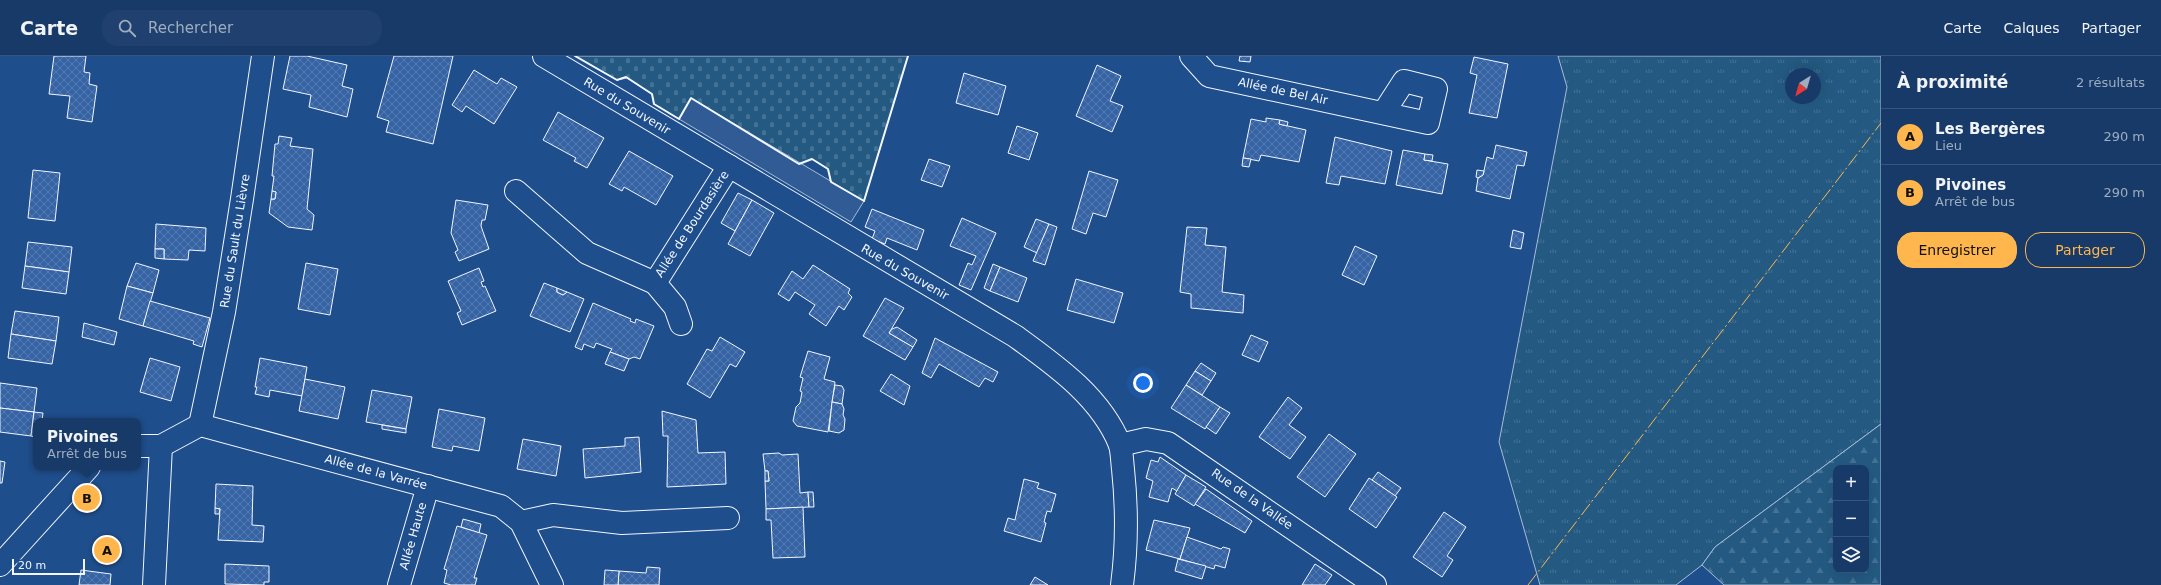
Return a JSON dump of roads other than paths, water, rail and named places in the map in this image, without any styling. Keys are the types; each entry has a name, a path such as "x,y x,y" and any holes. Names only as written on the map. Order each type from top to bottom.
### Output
{"street":[{"name":"Rue du Sault du Lièvre","path":"200,425 224,312 242,199 262,56"},
{"name":"Rue du Souvenir","path":"544,56 729,166 796,208 1015,336 1051,362 1088,395 1105,419 1120,445 1126,497 1122,585"},
{"name":"Allée de Bel Air","path":"1191,56 1209,76 1384,112"},
{"name":"Allée de Bourdasière","path":"654,283 729,166"},
{"name":"Allée de Bourdasière","path":"516,191 587,253 654,283 675,307 681,324"},
{"path":"141,446 161,446 200,425"},
{"name":"Allée de la Varrée","path":"200,425 501,506 521,522 552,585"},
{"name":"Rue de la Vallée","path":"1120,445 1146,439 1168,443 1375,585"},
{"path":"154,585 161,446"},
{"path":"0,565 86,470"},
{"name":"Allée Haute","path":"399,585 428,486"},
{"path":"521,522 553,515 622,523 728,518"}],"place":[{"name":"Pivoines","path":"87,498"},
{"name":"Les Bergères","path":"107,550"}]}
